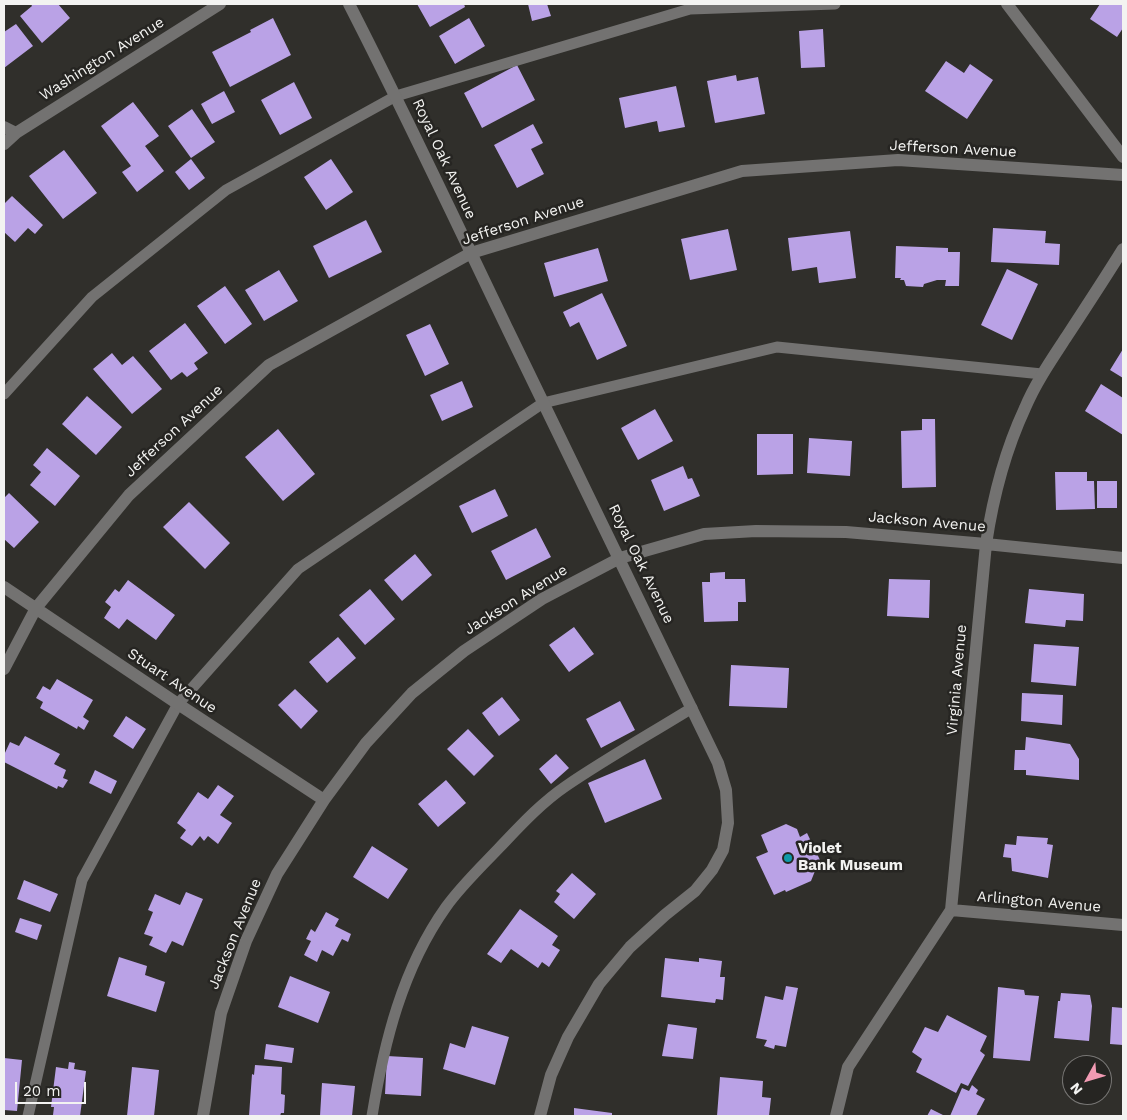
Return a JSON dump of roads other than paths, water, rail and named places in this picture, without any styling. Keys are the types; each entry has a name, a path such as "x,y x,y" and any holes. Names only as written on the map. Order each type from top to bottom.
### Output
{"street":[{"name":"Washington Avenue","path":"4,144 16,133 220,4"},
{"name":"Royal Oak Avenue","path":"349,4 396,96 470,253 692,708 718,764 726,790 728,823 723,850 712,870 695,891 630,947 599,984 568,1037 551,1075 540,1116"},
{"path":"1007,4 1123,157"},
{"path":"4,127 16,133"},
{"name":"Jefferson Avenue","path":"4,669 36,608 129,495 269,365 470,253 742,172 898,160 1123,175"},
{"name":"Virginia Avenue","path":"836,1116 848,1067 951,910 986,544 991,512 1010,448 1025,408 1042,374 1123,249"},
{"name":"Jackson Avenue","path":"203,1116 222,1013 246,941 277,874 324,800 366,743 412,693 464,651 542,599 620,558 704,534 756,531 846,532 1123,558"},
{"name":"Stuart Avenue","path":"4,587 324,800"},
{"name":"Arlington Avenue","path":"951,910 1123,925"}],"lane":[{"path":"4,394 92,297 226,190 396,96 690,9 834,4"},
{"path":"28,1116 82,880 178,704 298,569 544,403 777,347 1042,374"},
{"path":"372,1116 382,1059 400,997 420,951 446,907 474,874 532,814 565,787 692,708"}],"place":[{"name":"Violet Bank Museum","path":"788,858"}]}
